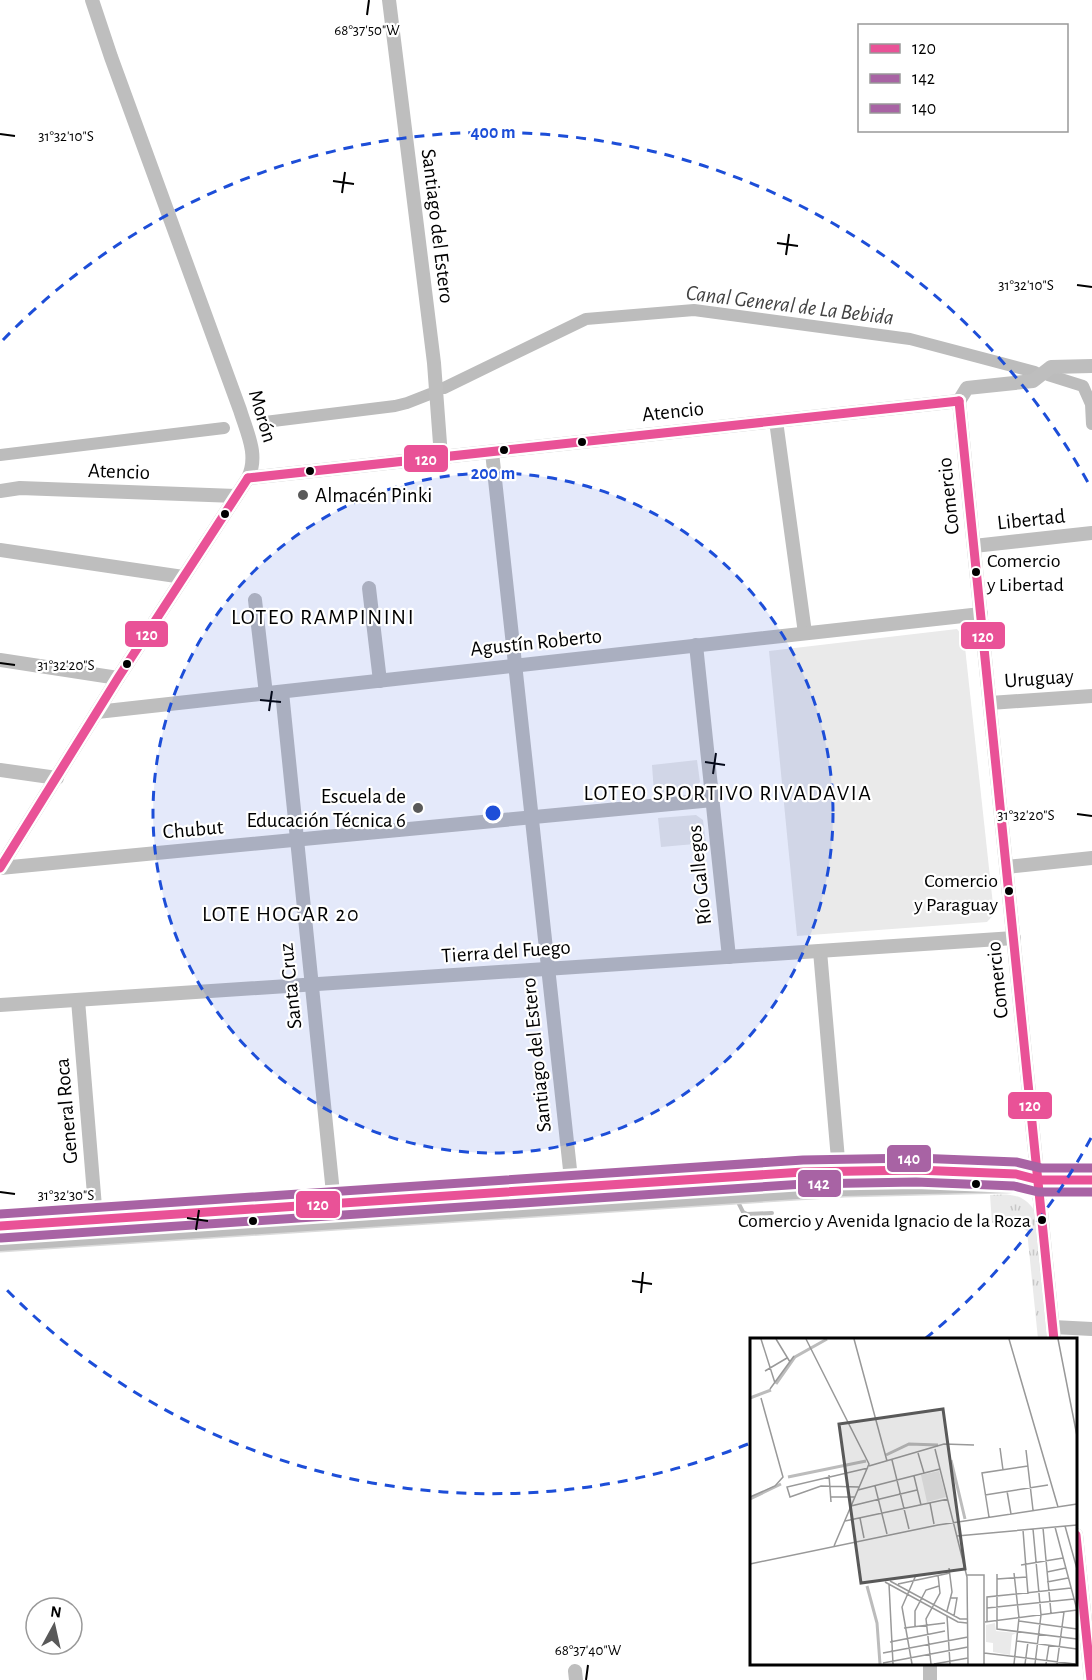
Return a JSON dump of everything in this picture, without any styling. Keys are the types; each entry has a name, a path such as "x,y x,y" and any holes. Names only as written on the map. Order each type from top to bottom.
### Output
{"main road":[{"path":"0,1226 838,1171 1016,1174 1039,1180"},
{"path":"0,1242 844,1187 1092,1180"}],"street":[{"name":"Morón","path":"0,868 118,678 253,468 254,456 240,411 92,0"},
{"name":"Santiago del Estero","path":"389,0 434,363 441,457"},
{"name":"Atencio","path":"248,478 959,401 967,388 1033,381 1051,367 1092,366"},
{"name":"Comercio","path":"959,401 1054,1333"},
{"path":"776,421 805,633"},
{"name":"Santiago del Estero","path":"492,452 572,1188"},
{"name":"Atencio","path":"0,491 20,488 236,496"},
{"name":"Libertad","path":"974,546 1092,533"},
{"path":"0,550 183,577"},
{"path":"369,588 380,681"},
{"path":"255,600 266,693"},
{"name":"Agustín Roberto","path":"97,712 981,614"},
{"name":"Río Gallegos","path":"696,645 729,957"},
{"path":"0,660 118,678"},
{"name":"Santa Cruz","path":"282,692 334,1203"},
{"name":"Uruguay","path":"990,703 1092,696"},
{"path":"0,770 57,778"},
{"name":"Chubut","path":"0,868 713,800"},
{"path":"1007,867 1092,858"},
{"name":"Tierra del Fuego","path":"0,1005 1014,938"},
{"path":"820,951 838,1171"},
{"name":"General Roca","path":"78,1000 96,1219"},
{"path":"1054,1333 1092,1329"},
{"path":"1077,1545 1091,1680"}],"green space":[{"path":"957,629 964,638 994,914 987,922 797,936 769,651"},
{"path":"697,760 700,782 694,789 654,793 652,765"},
{"path":"696,815 703,820 706,843 661,847 658,818"},
{"path":"990,1195 1009,1195 1020,1198 1030,1204 1034,1210 1047,1338 1038,1338 1027,1231 1013,1222 992,1223"}],"waterway":[{"name":"Canal General de La Bebida","path":"444,388 586,319 694,310 910,339 1035,372"},
{"name":"Canal General de La Bebida","path":"1048,375 1083,386 1091,404 1092,424"},
{"name":"Canal General de La Bebida","path":"265,422 395,406 430,394"},
{"name":"Canal General de La Bebida","path":"0,455 224,428"},
{"path":"739,1204 743,1212 747,1214 772,1213"}],"transit line":[{"name":"120","path":"959,401 1054,1338"},
{"name":"120","path":"248,478 959,401"},
{"name":"120","path":"0,868 118,678 248,478"},
{"name":"140","path":"0,1214 803,1160 916,1158 1016,1162 1041,1168 1092,1168"},
{"name":"120","path":"0,1226 803,1172 916,1170 1016,1174 1039,1180 1092,1180"},
{"name":"142","path":"1,1238 804,1184 916,1182 1014,1186 1038,1192 1092,1192"},
{"name":"120","path":"1077,1545 1091,1680"}],"place":[{"name":"Almacén Pinki","path":"303,495"},
{"name":"Comercio y Libertad","path":"976,572"},
{"name":"Escuela de Educación Técnica 6","path":"418,808"},
{"name":"Comercio y Paraguay","path":"1009,891"},
{"name":"Comercio y Avenida Ignacio de la Roza","path":"1042,1220"}],"district":[{"name":"LOTEO RAMPININI","path":"323,616"},
{"name":"LOTEO SPORTIVO RIVADAVIA","path":"728,792"},
{"name":"LOTE HOGAR 20","path":"281,913"}]}
